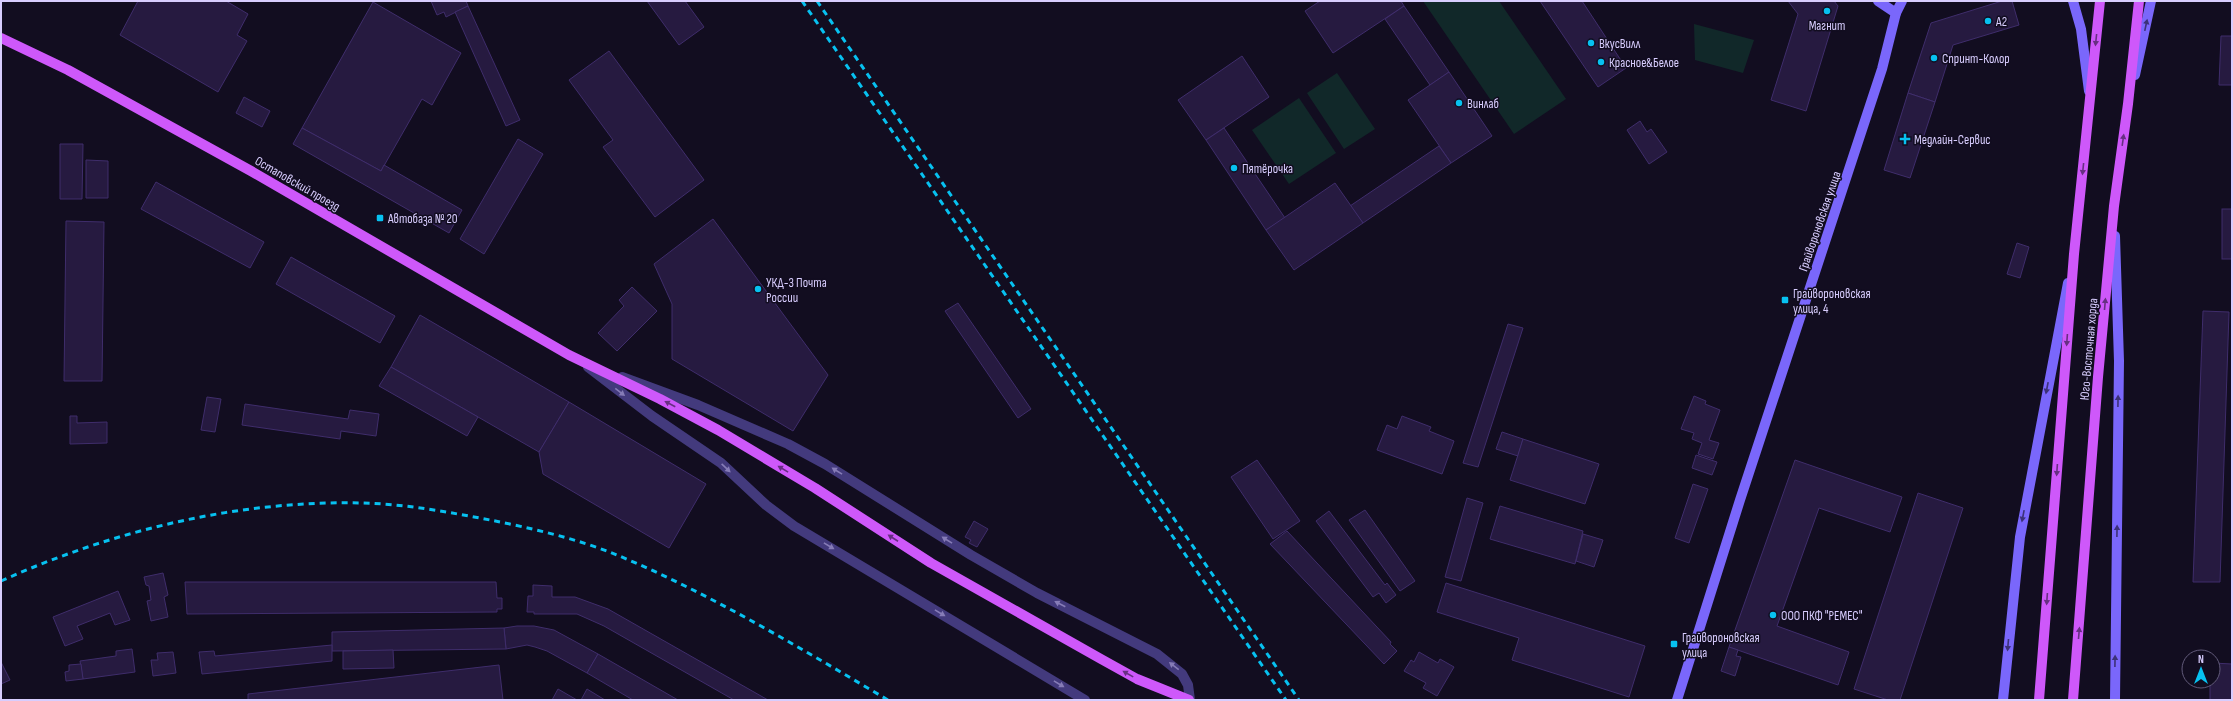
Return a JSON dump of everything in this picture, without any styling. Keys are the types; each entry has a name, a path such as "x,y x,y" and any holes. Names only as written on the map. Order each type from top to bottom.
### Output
{"main road":[{"path":"1878,1 1896,13"},
{"name":"Грайвороновская улица","path":"1677,700 1817,265 1875,92 1896,13 1902,1"},
{"path":"2073,1 2081,29 2090,100"},
{"name":"Юго-Восточная хорда","path":"2039,700 2074,254 2100,1"},
{"name":"Юго-Восточная хорда","path":"2073,700 2098,377 2114,206 2128,104 2139,1"},
{"path":"2128,104 2151,1"},
{"name":"Остаповский проезд","path":"1,38 68,70 244,167 578,359 605,371 718,430 815,488 931,563 1011,609 1137,679 1189,700"},
{"path":"2114,206 2119,361 2115,700"},
{"path":"2003,700 2020,537 2074,254"}],"street":[{"path":"578,359 652,416 721,463 766,505 794,526 1085,700"},
{"path":"605,371 698,405 788,444 825,464 971,555 1038,593 1157,654 1182,674 1188,685 1189,700"}],"green space":[{"path":"1423,1 1499,1 1566,99 1514,134"},
{"path":"1694,24 1754,40 1743,73 1695,60"},
{"path":"1337,73 1375,129 1344,149 1307,93"},
{"path":"1299,98 1336,153 1289,184 1252,130"}],"building":[{"path":"138,1 226,1 248,14 237,35 247,41 218,92 120,35"},
{"path":"431,1 466,1 468,6 446,17 444,12 437,15"},
{"path":"647,1 685,1 704,27 679,45"},
{"path":"1320,1 1401,1 1404,6 1333,53 1305,11"},
{"path":"1540,1 1582,1 1626,68 1598,87"},
{"path":"1788,1 1834,1 1838,6 1806,111 1771,100 1798,14"},
{"path":"2002,1 2012,1 2019,25 1953,45 1935,102 1908,93 1931,23"},
{"path":"373,2 461,53 432,105 422,99 381,171 302,128"},
{"path":"468,6 520,120 506,126 455,12"},
{"path":"1404,6 1449,72 1430,85 1385,19"},
{"path":"2221,36 2232,36 2232,85 2219,85"},
{"path":"609,51 704,180 655,217 603,147 613,140 569,80"},
{"path":"1242,56 1269,97 1206,140 1178,100"},
{"path":"1449,72 1492,136 1451,163 1408,100"},
{"path":"1908,93 1935,102 1910,178 1884,170"},
{"path":"244,97 270,111 262,127 236,113"},
{"path":"1640,121 1647,132 1651,129 1667,152 1649,164 1627,130"},
{"path":"302,128 381,171 384,165 462,210 449,233 293,144"},
{"path":"1224,128 1285,218 1266,230 1206,140"},
{"path":"518,139 543,154 484,254 460,239"},
{"path":"60,144 83,144 82,199 60,199"},
{"path":"1439,146 1451,163 1363,223 1350,206"},
{"path":"86,160 108,161 108,198 86,198"},
{"path":"156,182 264,242 250,268 141,209"},
{"path":"1335,183 1363,223 1294,270 1266,230"},
{"path":"2222,209 2232,209 2232,259 2222,259"},
{"path":"713,219 828,375 793,431 672,359 672,304 654,264"},
{"path":"66,221 104,222 102,381 64,381"},
{"path":"2017,243 2029,247 2020,278 2007,274"},
{"path":"291,257 395,316 380,343 276,284"},
{"path":"632,287 657,311 617,351 598,333 624,306 619,300"},
{"path":"958,303 1031,409 1018,418 945,311"},
{"path":"2203,311 2229,312 2220,582 2193,582"},
{"path":"420,315 569,402 539,452 391,367"},
{"path":"1508,324 1523,328 1478,467 1463,463"},
{"path":"391,367 478,417 467,436 379,386"},
{"path":"1694,396 1706,401 1705,404 1720,410 1709,440 1719,443 1713,459 1698,454 1702,443 1692,439 1694,433 1681,429"},
{"path":"207,397 221,399 215,432 201,430"},
{"path":"569,402 706,484 669,548 543,474 539,452"},
{"path":"245,404 348,419 350,410 379,414 376,436 341,431 340,439 242,425"},
{"path":"70,416 77,416 77,423 107,422 107,443 70,444"},
{"path":"1402,416 1431,427 1429,431 1454,441 1442,474 1377,450 1387,425 1397,429"},
{"path":"1502,432 1523,439 1518,456 1496,449"},
{"path":"1523,439 1599,464 1585,504 1510,480"},
{"path":"1696,455 1717,462 1712,475 1692,468"},
{"path":"1257,460 1300,521 1273,539 1231,477"},
{"path":"1795,460 1902,497 1890,532 1819,508 1777,626 1849,652 1838,685 1729,647"},
{"path":"1693,484 1708,489 1689,543 1675,538"},
{"path":"1918,493 1963,508 1900,700 1888,700 1854,689"},
{"path":"1467,498 1483,503 1461,581 1445,577"},
{"path":"1500,506 1583,531 1575,564 1490,539"},
{"path":"1365,510 1415,581 1400,591 1349,520"},
{"path":"1329,511 1385,585 1387,583 1396,595 1386,603 1379,593 1373,597 1316,521"},
{"path":"974,521 988,529 977,547 969,543 971,540 965,537"},
{"path":"1287,531 1391,642 1390,644 1397,651 1384,664 1270,544"},
{"path":"1583,534 1603,540 1594,567 1576,561"},
{"path":"163,573 168,595 164,597 168,617 151,621 147,601 151,600 149,586 146,585 144,577"},
{"path":"185,582 496,582 497,598 502,598 502,609 497,609 497,612 187,614"},
{"path":"1446,583 1645,646 1629,697 1512,660 1519,638 1437,612"},
{"path":"533,585 552,586 552,597 575,597 608,609 768,700 734,700 604,626 577,614 534,614 534,612 527,612 528,596 533,596"},
{"path":"118,591 130,620 115,625 110,613 77,626 83,639 65,646 53,617"},
{"path":"534,626 554,630 598,654 587,673 547,651 535,647 527,645 506,649 504,628"},
{"path":"504,628 506,649 332,651 332,632"},
{"path":"332,645 332,661 202,674 199,652 214,651 215,656"},
{"path":"1729,647 1738,650 1736,656 1741,657 1735,676 1721,671"},
{"path":"132,649 135,672 83,679 80,661 116,656 116,651"},
{"path":"393,650 394,668 343,669 343,651"},
{"path":"173,652 176,673 153,676 151,660 158,660 157,653"},
{"path":"1419,652 1438,663 1440,659 1454,667 1437,696 1423,688 1426,683 1404,671 1411,660 1414,662"},
{"path":"598,654 678,700 633,700 587,673"},
{"path":"1,662 10,680 1,684"},
{"path":"2221,663 2232,664 2232,700 2210,700 2210,689 2221,689"},
{"path":"81,664 83,679 66,681 65,672 69,671 69,665"},
{"path":"499,665 503,700 248,700 248,694"},
{"path":"558,689 577,700 552,700"},
{"path":"587,689 605,700 581,700"}],"railway":[{"path":"802,1 1286,700"},
{"path":"817,1 1299,700"},
{"path":"1,581 44,563 133,533 224,513 316,503 379,504 442,511 538,530 617,555 652,570 721,604 888,700"}],"place":[{"name":"Магнит","path":"1827,11"},
{"name":"A2","path":"1988,21"},
{"name":"ВкусВилл","path":"1591,43"},
{"name":"Спринт-Колор","path":"1934,58"},
{"name":"Красное&Белое","path":"1601,62"},
{"name":"Винлаб","path":"1459,103"},
{"name":"Медлайн-Сервис","path":"1905,139"},
{"name":"Пятёрочка","path":"1234,168"},
{"name":"Автобаза № 20","path":"380,218"},
{"name":"УКД-3 Почта России","path":"758,289"},
{"name":"Грайвороновская улица, 4","path":"1785,300"},
{"name":"ООО ПКФ \"РЕМЕС\"","path":"1773,615"},
{"name":"Грайвороновская улица","path":"1674,644"}]}
